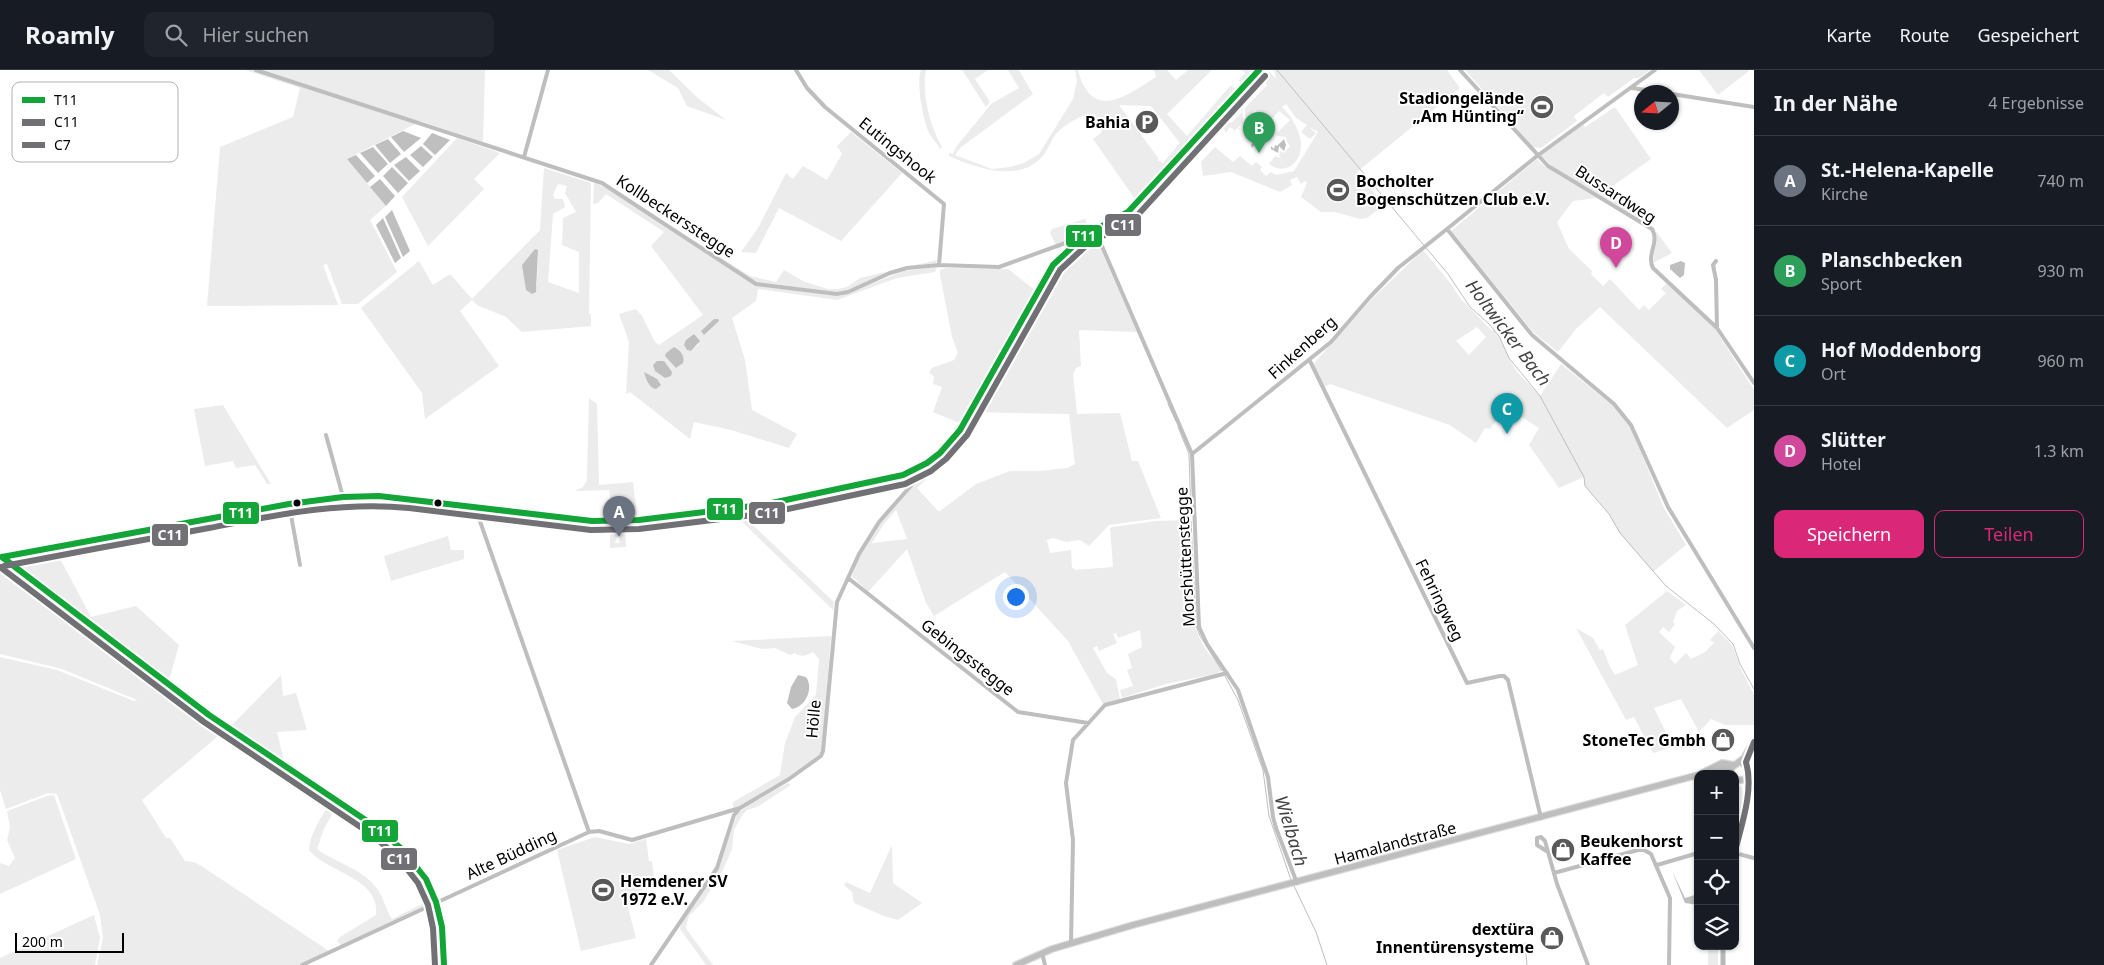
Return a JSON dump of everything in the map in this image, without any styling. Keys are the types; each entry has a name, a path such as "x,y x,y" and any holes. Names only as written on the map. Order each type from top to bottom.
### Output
{"main road":[{"path":"1732,770 1754,741"},
{"path":"1739,836 1751,788 1746,765 1754,741"},
{"name":"Hamalandstraße","path":"1708,770 1722,763 1736,763"},
{"path":"1736,763 1746,765"},
{"name":"Hamalandstraße","path":"1016,965 1071,943 1694,776"},
{"path":"1739,780 1748,776"},
{"path":"1739,782 1747,784 1749,793"},
{"path":"1723,950 1723,965"}],"street":[{"name":"Kollbeckersstegge","path":"256,70 602,183 756,284 837,294 848,292 890,273 907,268 939,265 999,267 1084,236"},
{"path":"524,156 548,70"},
{"name":"Eutingshook","path":"796,70 808,88 826,107 944,204 939,265"},
{"path":"1,556 289,504 343,497 379,496 592,521 639,520 767,504 892,479 928,463 940,453 960,430 1053,265 1084,236 1128,212 1259,70"},
{"name":"Bussardweg","path":"1460,70 1537,156 1553,169 1652,229 1656,238 1650,260 1653,268 1717,328 1752,377 1754,383"},
{"path":"1654,70 1537,156 1446,229 1532,335 1614,404 1631,425 1668,507 1754,648"},
{"path":"1679,95 1754,107"},
{"name":"Finkenberg","path":"1192,454 1310,361 1331,342 1370,297 1420,250 1446,229"},
{"name":"Morshüttenstegge","path":"1095,230 1192,454 1198,620 1202,635 1238,690 1268,777 1273,817 1295,883"},
{"path":"1716,262 1713,265 1716,280 1717,328"},
{"name":"Fehringweg","path":"1310,361 1467,684 1500,676 1504,676 1508,680 1542,818"},
{"path":"326,435 343,497"},
{"name":"Hölle","path":"740,808 789,779 821,756 823,751 834,613 837,602 859,554 879,522 923,472 928,463"},
{"path":"289,504 300,565"},
{"path":"475,507 589,832 599,831 624,840 632,840 740,808"},
{"path":"1,556 171,688 396,843 420,869 437,902 444,932 444,965"},
{"name":"Gebingsstegge","path":"848,578 1018,712 1088,723"},
{"path":"1071,943 1073,840 1066,783 1073,740 1105,705 1227,673"},
{"path":"652,965 717,868 729,826 740,808"},
{"name":"Alte Büdding","path":"302,965 589,832"},
{"path":"1554,873 1641,850 1651,854 1670,902 1669,965"},
{"path":"1548,852 1588,965"},
{"path":"1657,866 1694,853"},
{"path":"1739,854 1754,858"},
{"path":"1042,953 1045,965"}],"shaded area":[{"path":"245,70 485,70 483,142 421,121 347,159 386,206 370,220 397,272 358,304 342,304 327,264 323,265 338,305 207,306 220,147 293,117 300,88"},
{"path":"648,70 669,70 698,98 726,120 687,106 678,88"},
{"path":"921,70 926,70 926,99 931,121 942,147 940,149 929,133 925,120 919,84"},
{"path":"962,70 988,70 975,79 990,102 986,107"},
{"path":"1008,70 1019,70 1033,94 960,148 955,155 992,169 1024,163 1039,154 1073,99 1077,81 1075,70 1078,70 1084,86 1092,96 1101,100 1111,101 1133,92 1156,77 1153,70 1167,70 1176,80 1188,70 1212,70 1167,114 1187,136 1230,86 1238,89 1242,86 1239,80 1245,73 1242,70 1268,71 1228,111 1223,123 1128,218 1127,209 1135,199 1093,139 1102,132 1093,120 1089,122 1084,115 1060,130 1042,157 1032,165 1021,170 997,171 972,165 949,156 949,153 953,154 956,147 991,104 1019,88","holes":["1119,105 1151,106 1180,143 1163,163 1157,160 1159,159"]},
{"path":"1274,70 1447,70 1460,88 1357,172 1384,205 1367,218 1360,219 1335,212 1321,212 1301,197 1307,183 1305,181 1301,184 1297,177 1290,180 1292,185 1280,192 1231,172 1203,176 1201,162 1215,147 1233,162 1240,156 1252,166 1256,162 1262,167 1260,170 1266,176 1271,172 1276,175 1294,171 1318,132 1309,127 1316,133 1310,139 1301,132 1307,125 1296,118 1286,104 1282,107 1294,123 1301,142 1299,155 1292,165 1281,169 1269,164 1275,156 1281,158 1279,155 1280,151 1284,153 1290,146 1286,137 1277,136 1276,134 1290,120 1279,111 1264,127 1261,124 1265,119 1255,110 1250,116 1255,120 1246,129 1245,108 1267,85 1264,82 1267,80 1267,74 1270,72 1276,79"},
{"name":"Stadiongelände „Am Hünting“","path":"1465,70 1650,70 1639,78 1634,78 1608,97 1604,93 1574,116 1577,121 1541,148 1533,147"},
{"path":"1699,70 1748,70 1749,71 1718,95"},
{"path":"1242,105 1243,122 1238,127 1241,130 1237,128 1232,134 1234,130 1230,127 1226,133 1224,129 1227,120 1231,123 1242,112 1239,109"},
{"path":"1615,107 1651,159 1611,187 1638,204 1649,224 1554,168 1541,155 1582,123 1585,127"},
{"path":"1254,128 1260,129 1266,135 1263,139 1259,139 1252,148 1251,145 1255,140 1251,133"},
{"path":"403,131 421,138 404,152 391,137"},
{"path":"851,132 902,173 841,241 779,208 756,253 741,252 758,228 786,173 793,179 803,166 827,180 842,154 837,146"},
{"path":"432,133 450,140 435,155 423,144"},
{"path":"457,138 500,153 474,179 484,189 428,246 402,197"},
{"path":"388,139 401,154 390,163 375,145"},
{"path":"1284,139 1286,145 1284,151 1279,146 1278,153 1271,149 1271,146 1274,149 1275,145 1277,146"},
{"path":"421,146 433,157 423,167 410,155"},
{"path":"373,147 388,164 378,173 360,153"},
{"path":"356,155 375,176 367,183 347,159"},
{"path":"406,157 420,171 409,181 394,165"},
{"path":"1537,159 1544,166 1596,198 1573,201 1557,222 1569,249 1592,271 1591,274 1603,286 1610,279 1639,310 1644,305 1649,310 1666,293 1661,289 1667,283 1715,329 1754,390 1754,410 1727,428 1600,307 1576,329 1558,352 1534,333 1451,231"},
{"path":"392,167 408,183 398,193 383,176"},
{"path":"544,168 591,183 589,313 591,314 591,326 522,332 506,317 477,305 472,300 460,311 499,366 425,419 422,393 361,308 419,261 433,285 450,274 472,299 540,230","holes":["558,184 567,186 565,193 576,212 563,218 562,245 579,252 579,293 548,282 553,214 565,207 563,199 555,199 553,195","538,251 537,287 522,265"]},
{"path":"380,179 395,196 386,206 370,187"},
{"path":"594,182 613,192 668,228 671,226 750,276 776,282 784,270 805,282 828,289 838,289 847,287 860,278 910,266 839,293 773,284 840,296 904,271 937,267 935,272 897,278 837,300 758,289 756,301 732,318 745,360 752,410 797,434 789,448 731,430 694,422 690,439 630,392 626,394 629,342 619,314 636,309 642,316 655,342 659,345 703,315 651,246 664,232 606,194 598,203 593,204","holes":["691,337 699,344 691,351 687,350 684,345"]},
{"path":"392,210 410,251 403,257 385,217"},
{"path":"383,218 401,258 395,263 376,225"},
{"path":"1085,219 1091,231 1058,249 1050,233 1052,229"},
{"path":"1656,231 1672,253 1653,263 1656,243"},
{"path":"1091,235 1095,236 1137,332 1079,330 1081,366 1076,368 1073,374 1077,414 1120,413 1132,461 1138,461 1161,518 1109,525 1089,546 1080,540 1066,542 1053,538 1047,540 1050,553 1071,550 1072,567 1075,570 1113,567 1110,528 1156,521 1190,520 1193,618 1201,641 1221,671 1215,674 1166,684 1122,698 1120,690 1133,686 1127,670 1132,668 1128,654 1142,647 1140,630 1118,638 1116,633 1113,634 1117,643 1099,651 1097,646 1093,648 1107,673 1116,679 1120,699 1103,704 1068,641 1005,572 934,616 926,603 907,549 868,592 852,576 864,547 882,521 925,473 929,464 958,437 946,459 917,488 938,511 976,484 1010,471 1039,471 1067,468 1075,464 1069,414 974,412 1049,278 1068,254","holes":["896,510 907,539 872,543"]},
{"path":"535,249 538,250 536,292 532,294 526,290 522,265"},
{"path":"1423,250 1461,299 1492,331 1494,330 1514,367 1540,396 1561,364 1612,405 1630,426 1664,508 1686,545 1653,572 1620,533 1609,514 1585,486 1584,477 1559,488 1529,445 1539,428 1506,407 1490,429 1485,428 1476,443 1450,425 1330,384 1325,387 1314,366 1315,362 1370,301","holes":["1477,327 1486,337 1469,355 1456,341"]},
{"path":"937,260 936,263 912,266"},
{"path":"1681,261 1685,263 1684,275 1680,278 1670,269 1670,265"},
{"path":"946,268 1008,269 1035,290 959,423 933,412 942,387 933,384 934,376 929,373 932,368 954,360 958,353 952,337 940,275 940,270"},
{"path":"714,319 719,321 704,335 701,331"},
{"path":"694,334 700,341 691,351 687,350 684,345 686,340"},
{"path":"674,347 683,355 683,363 676,368 665,356"},
{"path":"657,361 664,361 672,372 671,376 665,378 655,371 653,365"},
{"path":"644,372 657,379 661,385 656,389 651,387"},
{"path":"589,398 597,404 599,485 633,482 637,515 625,517 624,501 611,502 609,490 575,491 583,487 587,480"},
{"path":"223,405 271,484 267,484 255,465 236,468 233,461 205,466 194,409"},
{"path":"733,510 737,510 834,602 833,610 733,513"},
{"path":"610,525 616,525 616,528 612,529 618,533 615,543 619,543 621,534 619,533 624,530 624,527 620,527 620,525 625,525 626,547 610,548"},
{"path":"448,536 451,550 464,550 464,559 391,581 384,556"},
{"path":"55,549 91,617 136,606 179,645 169,681 9,558"},
{"path":"0,560 4,560 165,685 166,688"},
{"path":"0,563 222,733 142,800 166,838 170,838 185,861 200,865 329,951 299,965 97,965 103,938 100,915 57,794 48,793 6,809 0,790 0,657 57,670 134,701 137,700 62,669 0,654"},
{"path":"1667,591 1686,605 1677,611 1673,622 1675,624 1669,632 1663,627 1659,632 1675,647 1670,658 1675,664 1686,653 1691,659 1705,652 1714,643 1710,640 1718,631 1732,645 1754,695 1754,725 1725,725 1711,719 1699,732 1681,699 1654,708 1673,747 1653,753 1634,717 1626,720 1576,628 1593,638 1600,650 1603,649 1615,675 1638,665 1625,625"},
{"path":"831,636 822,750 817,760 740,806 733,808 733,802 780,775 785,743 795,717 816,695 819,659 813,652 804,656 795,653 790,655 775,648 762,649 732,641"},
{"path":"281,675 283,696 296,693 307,730 277,732 284,761 232,725"},
{"path":"798,675 806,677 809,691 805,701 797,708 792,709 787,703 791,687"},
{"path":"788,783 791,785 743,814 734,830 732,849 723,870 703,902 689,916 687,930 713,965 706,965 680,929 681,923 718,868 737,814 750,804"},
{"path":"1739,786 1742,787 1744,798 1739,818"},
{"path":"54,795 76,859 0,894 0,863 9,866 15,858 7,840 10,827 7,811"},
{"path":"329,805 335,809 324,829 317,849 358,871 372,883 380,893 392,919 426,902 426,906 341,945 337,941 340,937 376,915 375,902 370,892 361,884 317,858 309,850 313,832"},
{"name":"Hemdener SV 1972 e.V.","path":"595,837 629,844 646,839 649,861 652,861 655,885 625,896 636,938 581,951 557,850"},
{"path":"892,845 893,883 922,903 898,920 854,903 852,892 844,885 846,882 870,893"},
{"path":"1672,871 1685,898 1694,895 1694,904 1685,903"},
{"path":"94,915 100,938 95,965 0,965 0,958"},
{"path":"1708,950 1718,950 1718,965 1708,965"}],"waterway":[{"name":"Holtwicker Bach","path":"1277,70 1448,274 1470,307 1499,336 1509,358 1540,396 1584,477 1585,486 1609,514 1620,533 1666,586 1714,624 1733,644 1740,664 1754,689"},
{"name":"Wielbach","path":"1168,404 1176,421"},
{"name":"Wielbach","path":"1178,427 1189,454 1191,516"},
{"name":"Wielbach","path":"1191,521 1196,626 1200,636 1222,671"},
{"name":"Wielbach","path":"1225,676 1238,700 1263,770 1269,816 1291,880"},
{"name":"Wielbach","path":"1294,886 1316,932 1327,965"},
{"path":"1525,943 1527,965"}],"transit line":[{"name":"T11","path":"2,557 289,504 343,497 379,496 592,521 639,520 767,504 903,475 927,463 940,453 960,430 1053,265 1084,236 1128,212 1259,70"},
{"name":"C11","path":"4,566 259,518 334,508 384,506 591,530 639,529 769,513 905,484 931,471 946,459 967,435 1060,270 1089,243 1134,219 1265,76"},
{"name":"T11","path":"2,557 209,715 373,825 402,849 426,879 436,902 442,927 444,965"},
{"name":"C11","path":"0,567 204,722 368,832 396,855 418,883 428,905 433,928 435,965"},
{"name":"C7","path":"1739,836 1748,795 1749,784 1746,762 1754,742"}],"place":[{"name":"Stadiongelände „Am Hünting“","path":"1542,107"},
{"name":"Bahia","path":"1147,122"},
{"name":"Planschbecken","path":"1259,153"},
{"name":"Bocholter Bogenschützen Club e.V.","path":"1338,190"},
{"name":"Slütter","path":"1616,268"},
{"name":"Hof Moddenborg","path":"1507,434"},
{"name":"St.-Helena-Kapelle","path":"619,537"},
{"name":"StoneTec Gmbh","path":"1723,740"},
{"name":"Beukenhorst Kaffee","path":"1563,850"},
{"name":"Hemdener SV 1972 e.V.","path":"603,890"},
{"name":"dextüra Innentürensysteme","path":"1552,938"}]}
